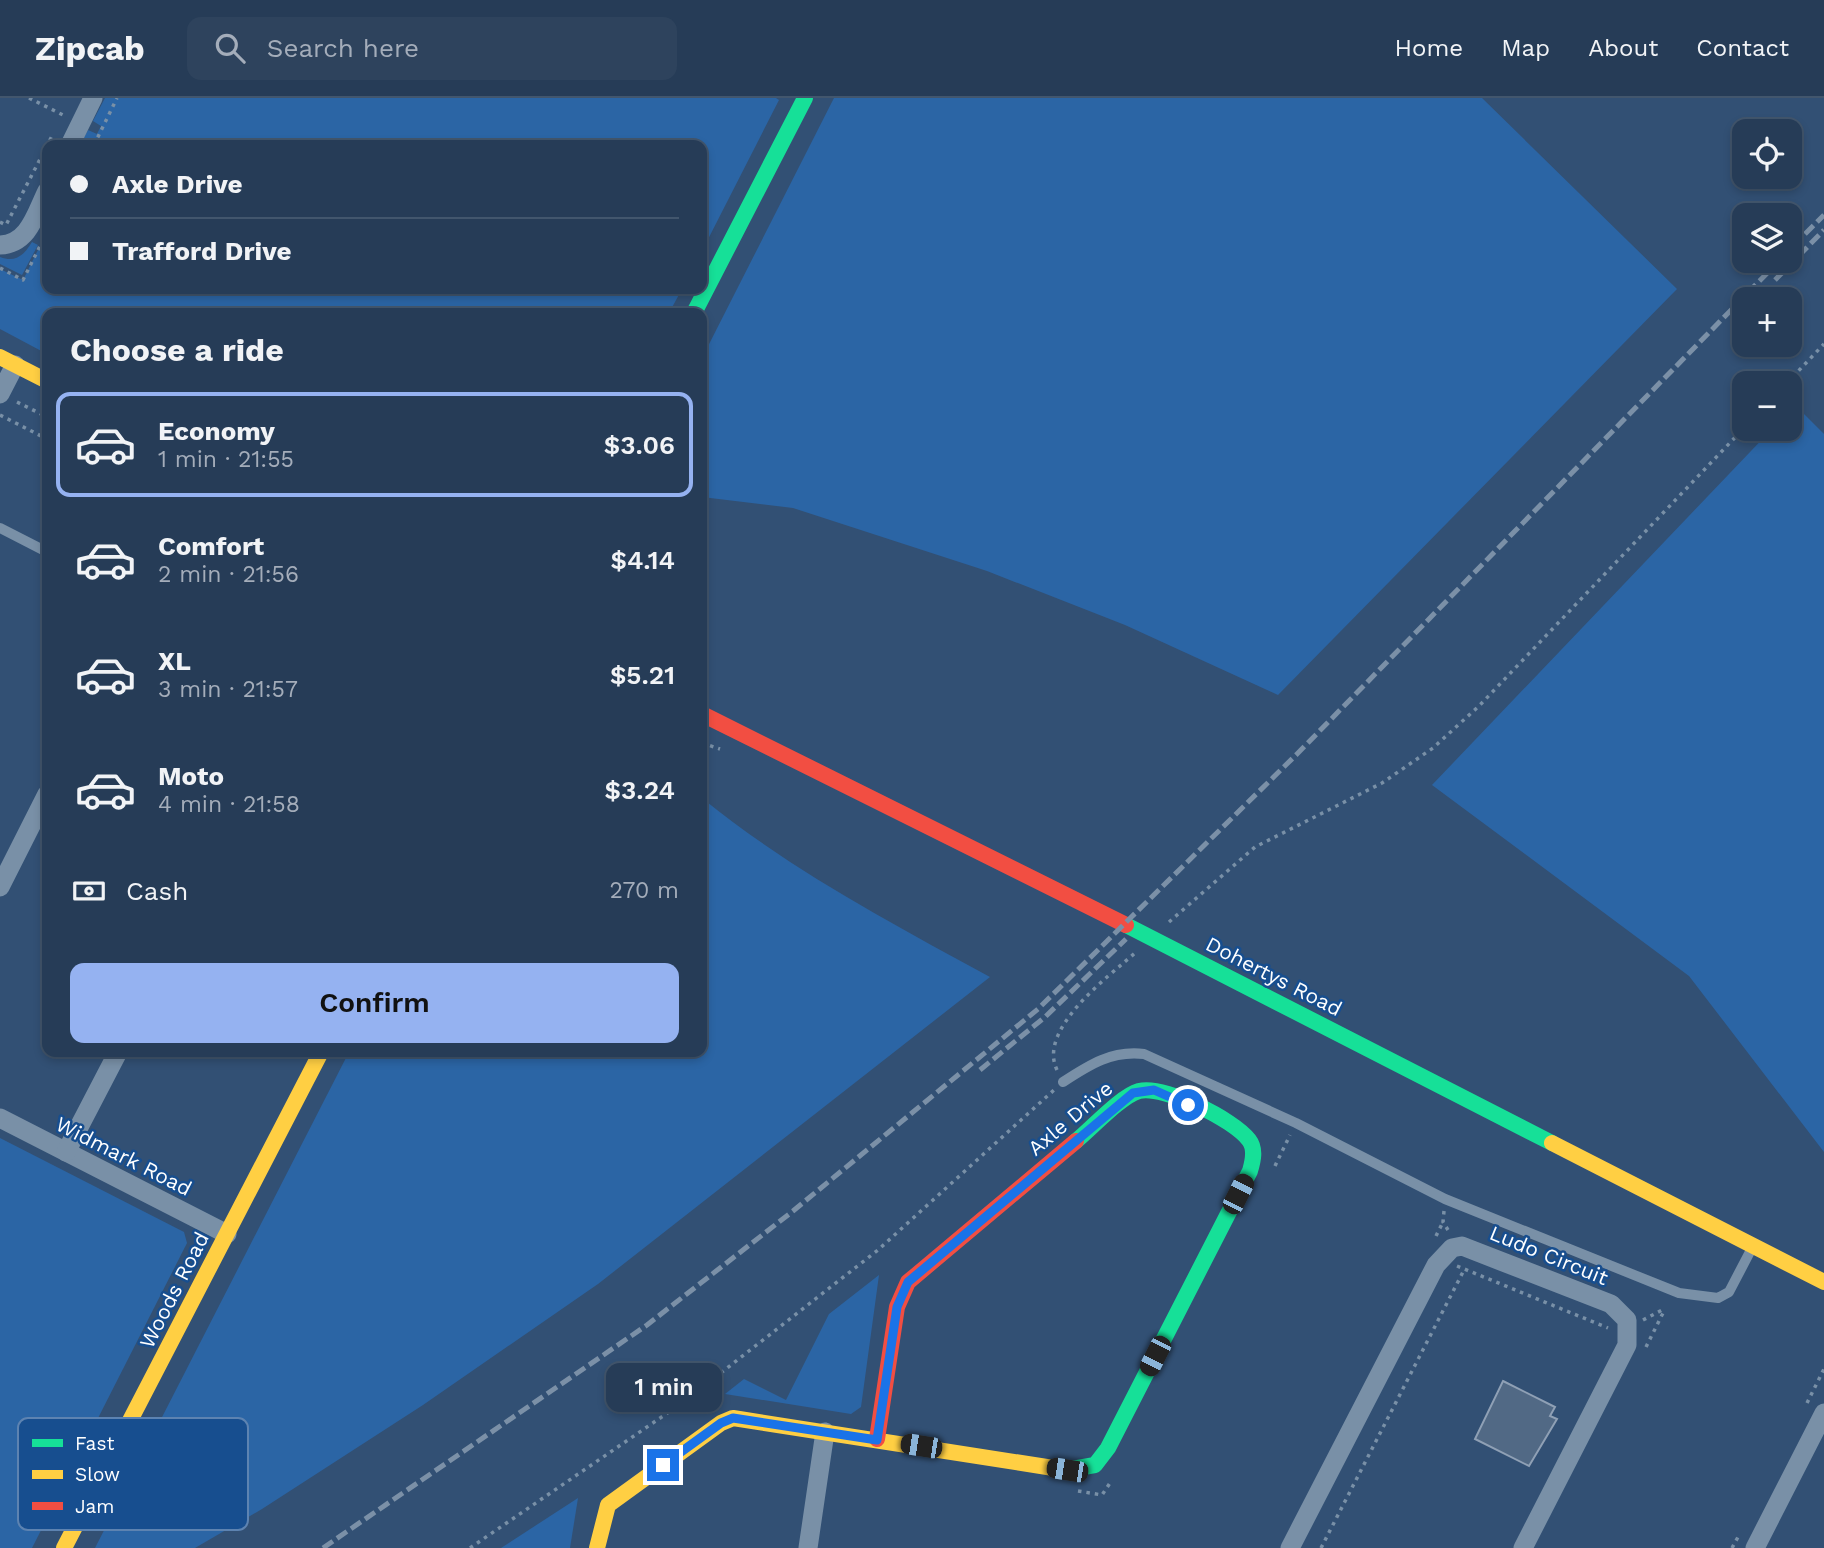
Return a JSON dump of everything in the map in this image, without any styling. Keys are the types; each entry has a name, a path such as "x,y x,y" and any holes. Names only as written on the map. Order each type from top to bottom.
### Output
{"street":[{"path":"707,288 805,98"},
{"path":"71,140 80,102"},
{"path":"0,245 9,244 25,235 42,201"},
{"path":"0,393 8,361 42,378"},
{"name":"Dohertys Road","path":"707,716 1097,910 1161,937 1824,1282"},
{"path":"0,887 40,827"},
{"path":"66,1152 115,1057"},
{"name":"Woods Road","path":"132,1418 318,1057"},
{"name":"Axle Drive","path":"1154,1090 1242,1133 1252,1145 1253,1162 1108,1448 1095,1465 1067,1470 877,1440 897,1307 908,1282 1133,1093 1154,1090"},
{"name":"Widmark Road","path":"0,1118 227,1234"},
{"name":"Ludo Circuit","path":"1440,1258 1458,1247 1474,1249 1611,1304 1620,1310 1624,1330"},
{"path":"1290,1548 1440,1258"},
{"path":"1523,1548 1628,1345 1624,1330"},
{"path":"1755,1548 1824,1413"},
{"path":"597,1548 602,1517 608,1505 727,1420 747,1419 877,1440"},
{"path":"808,1548 825,1432"},
{"name":"Woods Road","path":"65,1548 74,1530"}],"lane":[{"path":"0,528 42,549"},
{"path":"1063,1082 1108,1056 1124,1052 1144,1054 1296,1123 1445,1199 1679,1293 1718,1298 1729,1292 1753,1246"}],"path":[{"path":"29,98 63,115 80,102"},
{"path":"96,140 117,98"},
{"path":"49,140 56,127"},
{"path":"0,222 6,225 42,154"},
{"path":"0,268 23,280 41,243"},
{"path":"1798,371 1824,344"},
{"path":"0,393 42,414"},
{"path":"0,415 42,436"},
{"path":"1161,937 1255,847 1382,783 1433,748 1479,706 1732,441"},
{"path":"470,1548 685,1401 867,1258 1063,1082 1053,1060 1056,1037 1073,1010 1139,950"},
{"path":"1271,1172 1284,1147"},
{"path":"1445,1199 1443,1222 1458,1247"},
{"path":"1440,1258 1464,1270 1624,1330 1665,1309 1679,1293"},
{"path":"1321,1548 1464,1270"},
{"path":"1065,1489 1102,1495 1118,1471"}],"shaded area":[{"path":"105,98 779,100 707,241 707,140 83,140 88,130 97,134 101,126 93,121"},
{"path":"834,98 1482,98 1677,289 1278,695 1125,625 987,571 793,508 707,498 707,348"},
{"path":"32,242 38,245 22,275 0,264 0,257 19,257"},
{"path":"42,242 42,294 679,294 672,308 42,308 42,351 0,329 0,269 23,280"},
{"path":"1802,412 1824,434 1824,1152 1689,976 1432,785 1761,441 1802,441"},
{"path":"707,802 805,872 990,977 598,1284 423,1405 248,1517 248,1418 162,1418 346,1057 707,1057"},
{"path":"0,1138 184,1232 187,1243 98,1418 18,1418 18,1530 41,1530 32,1548 0,1548"},
{"path":"879,1275 861,1407 851,1414 725,1394 744,1379 786,1400 829,1314"},
{"path":"578,1498 570,1548 501,1548"},
{"path":"104,1530 226,1530 195,1548 95,1548"}],"building":[{"path":"1503,1381 1555,1407 1550,1416 1557,1419 1529,1466 1475,1439"}],"railway":[{"path":"1805,234 1824,215"},
{"path":"1775,280 1824,230"},
{"path":"323,1548 647,1325 793,1211 1038,1009 1297,754 1767,273"},
{"path":"980,1070 1045,1017 1126,939"}],"traffic: fast":[{"path":"707,288 805,98"},
{"path":"697,308 704,294"},
{"path":"1126,925 1552,1143"},
{"path":"1066,1470 1095,1465 1108,1448 1250,1171 1253,1155 1249,1140 1229,1123 1181,1098 1150,1091 1139,1091 1124,1099 1076,1141"}],"traffic: slow":[{"path":"0,357 42,378"},
{"path":"131,1418 318,1057"},
{"path":"1552,1143 1824,1282"},
{"path":"597,1548 608,1505 721,1423 733,1418 1066,1470"},
{"path":"64,1548 73,1530"}],"traffic: jam":[{"path":"707,716 1126,925"},
{"path":"877,1439 897,1307 908,1282 1076,1141"}],"route":[{"path":"663,1465 721,1423 733,1418 877,1440 897,1307 908,1282 1133,1093 1154,1090 1188,1105"}]}
